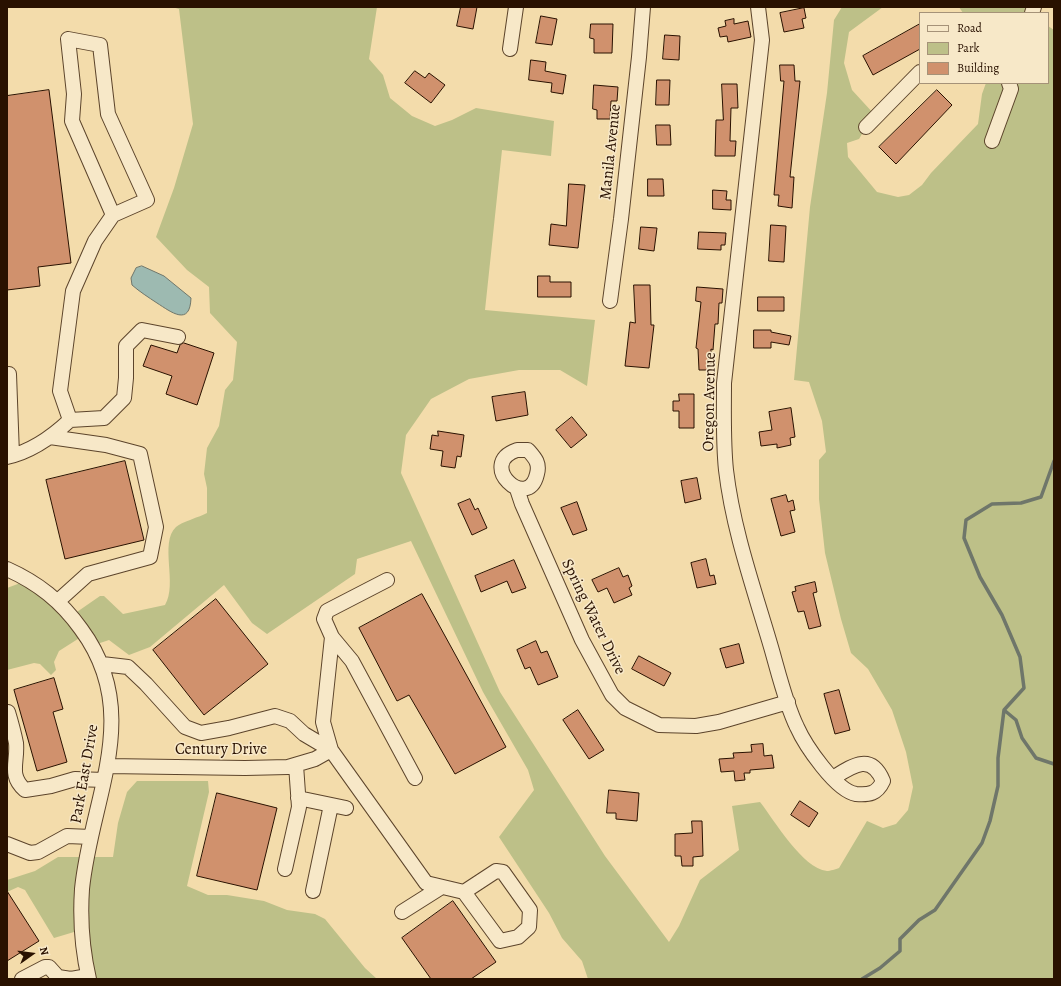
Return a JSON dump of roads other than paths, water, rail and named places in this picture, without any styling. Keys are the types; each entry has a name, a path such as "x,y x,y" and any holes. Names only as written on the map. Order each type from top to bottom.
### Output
{"street":[{"path":"510,49 516,7"},
{"name":"Manila Avenue","path":"610,301 621,219 639,57 642,7"},
{"name":"Oregon Avenue","path":"758,7 762,40 750,137 724,383 726,471 735,519 750,577 796,727 812,755 833,778"},
{"path":"70,420 60,390 73,291 95,241 113,215 147,200 108,114 100,45 68,39 74,94 72,121 113,215"},
{"path":"866,127 919,73"},
{"path":"992,141 1011,89 1009,84"},
{"path":"8,374 10,456 50,437 70,420 104,418 124,398 126,378 126,346 142,330 178,337"},
{"path":"50,437 106,445 140,454 156,527 150,557 88,574 58,601"},
{"name":"Spring Water Drive","path":"517,489 522,504 582,640 612,695 625,708 659,725 696,726 719,722 788,702"},
{"name":"Park East Drive","path":"7,569 42,588 58,601 85,634 102,664 110,691 112,705 111,735 82,889 81,912 84,958 88,978"},
{"path":"387,580 328,611 324,619 332,637 352,661 415,778"},
{"path":"332,637 323,722 332,750 426,883 440,888 464,892 496,871 502,872 530,910 530,927 518,937 500,941 464,892"},
{"path":"102,664 128,667 146,684 185,727 191,730 201,733 230,728 275,716 290,721 304,734 332,750"},
{"name":"Century Drive","path":"8,712 16,744 16,783 25,790 51,786 105,773 296,765 316,759 332,750"},
{"path":"284,869 299,807 296,765"},
{"path":"298,798 346,808"},
{"path":"313,891 331,805"},
{"path":"7,844 30,853 38,852 67,836 91,837"},
{"path":"402,912 440,888"},
{"path":"22,979 45,967 49,967 58,977 71,979 88,978"}],"water":[{"path":"142,266 164,276 191,298 190,307 187,312 183,315 174,313 147,297 132,285 131,278 136,268"}],"waterway":[{"path":"1054,461 1041,497 1021,503 992,504 966,520 964,538 980,577 1002,615 1020,657 1024,688 1004,710 1016,720 1022,738 1036,758 1054,764"},
{"path":"862,979 880,968 900,951 900,939 919,920 935,910 982,843 990,821 998,786 998,758 1004,710"}]}
